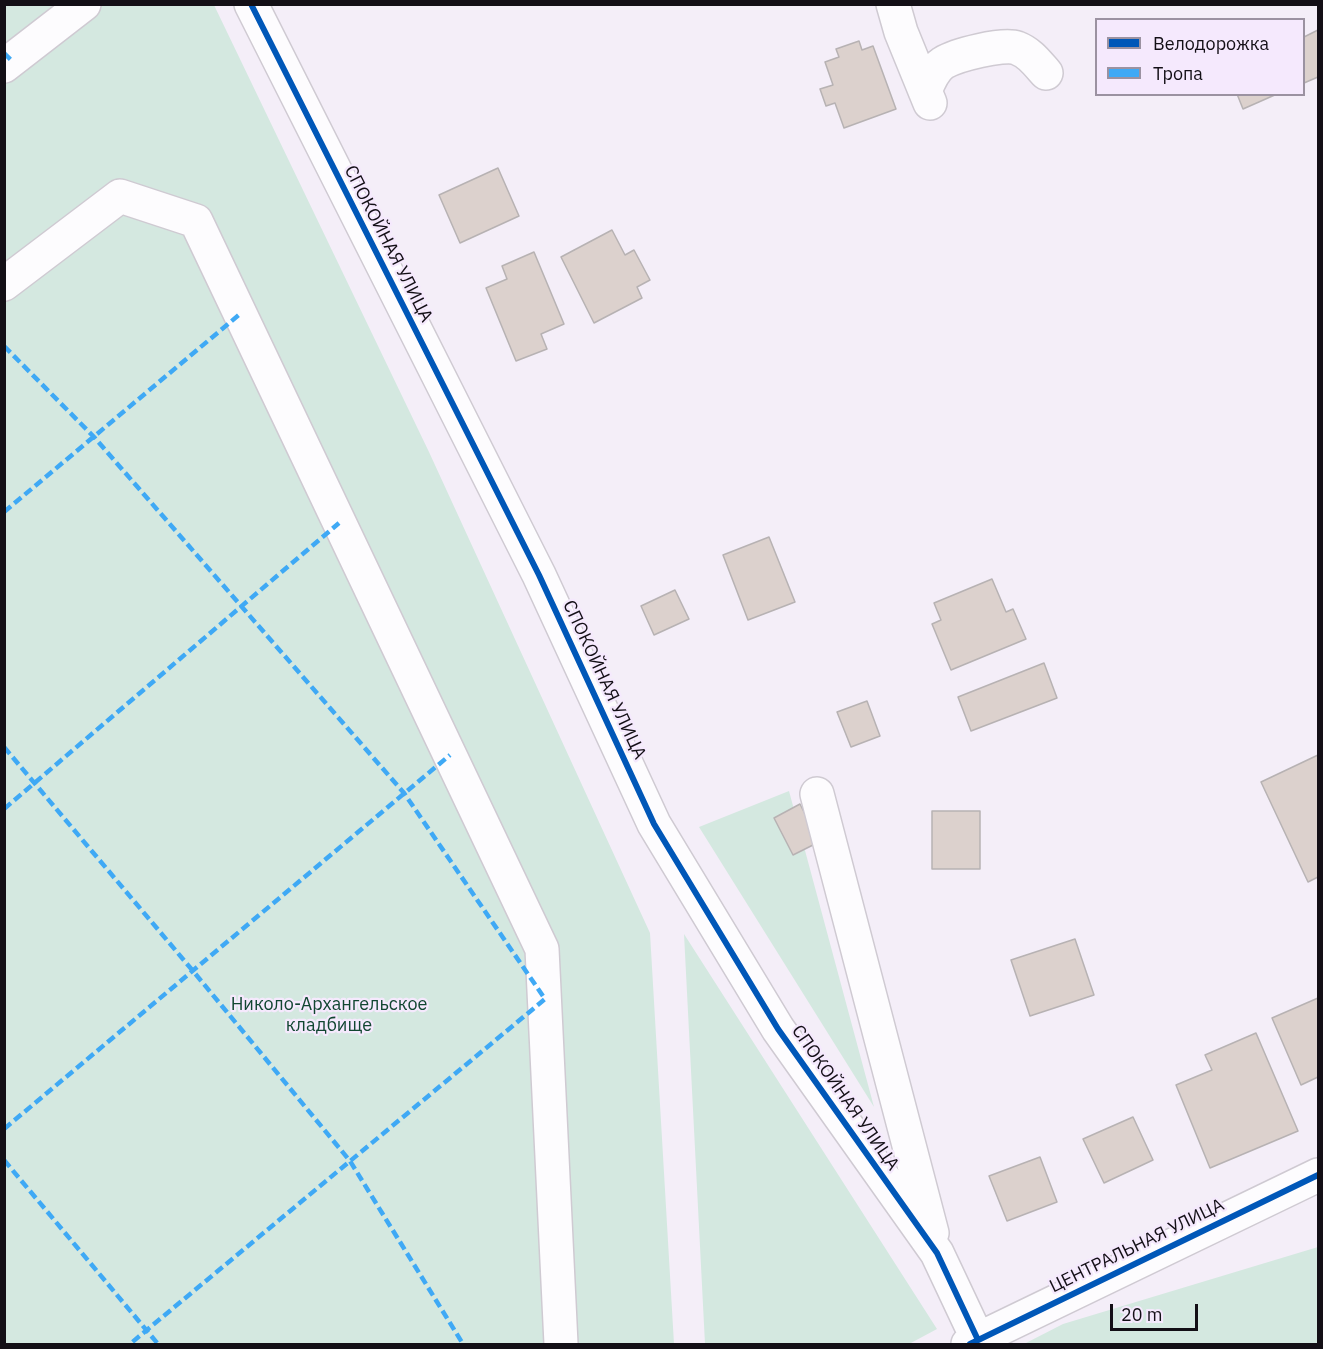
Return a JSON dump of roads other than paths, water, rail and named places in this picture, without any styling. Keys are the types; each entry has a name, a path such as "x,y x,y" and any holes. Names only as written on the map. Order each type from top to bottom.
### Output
{"street":[{"path":"4,66 84,4"},
{"name":"СПОКОЙНАЯ УЛИЦА","path":"251,4 538,575 654,824 778,1029 937,1253 973,1342"},
{"path":"893,4 928,97 931,77 942,64 993,48 1015,47 1032,56 1046,73"},
{"path":"4,284 120,196 196,221 542,949 561,1344"},
{"path":"817,794 937,1253"},
{"name":"ЦЕНТРАЛЬНАЯ УЛИЦА","path":"973,1342 1318,1175"}],"park label":[{"name":"Николо-Архангельское кладбище","path":"329,1015"}]}
